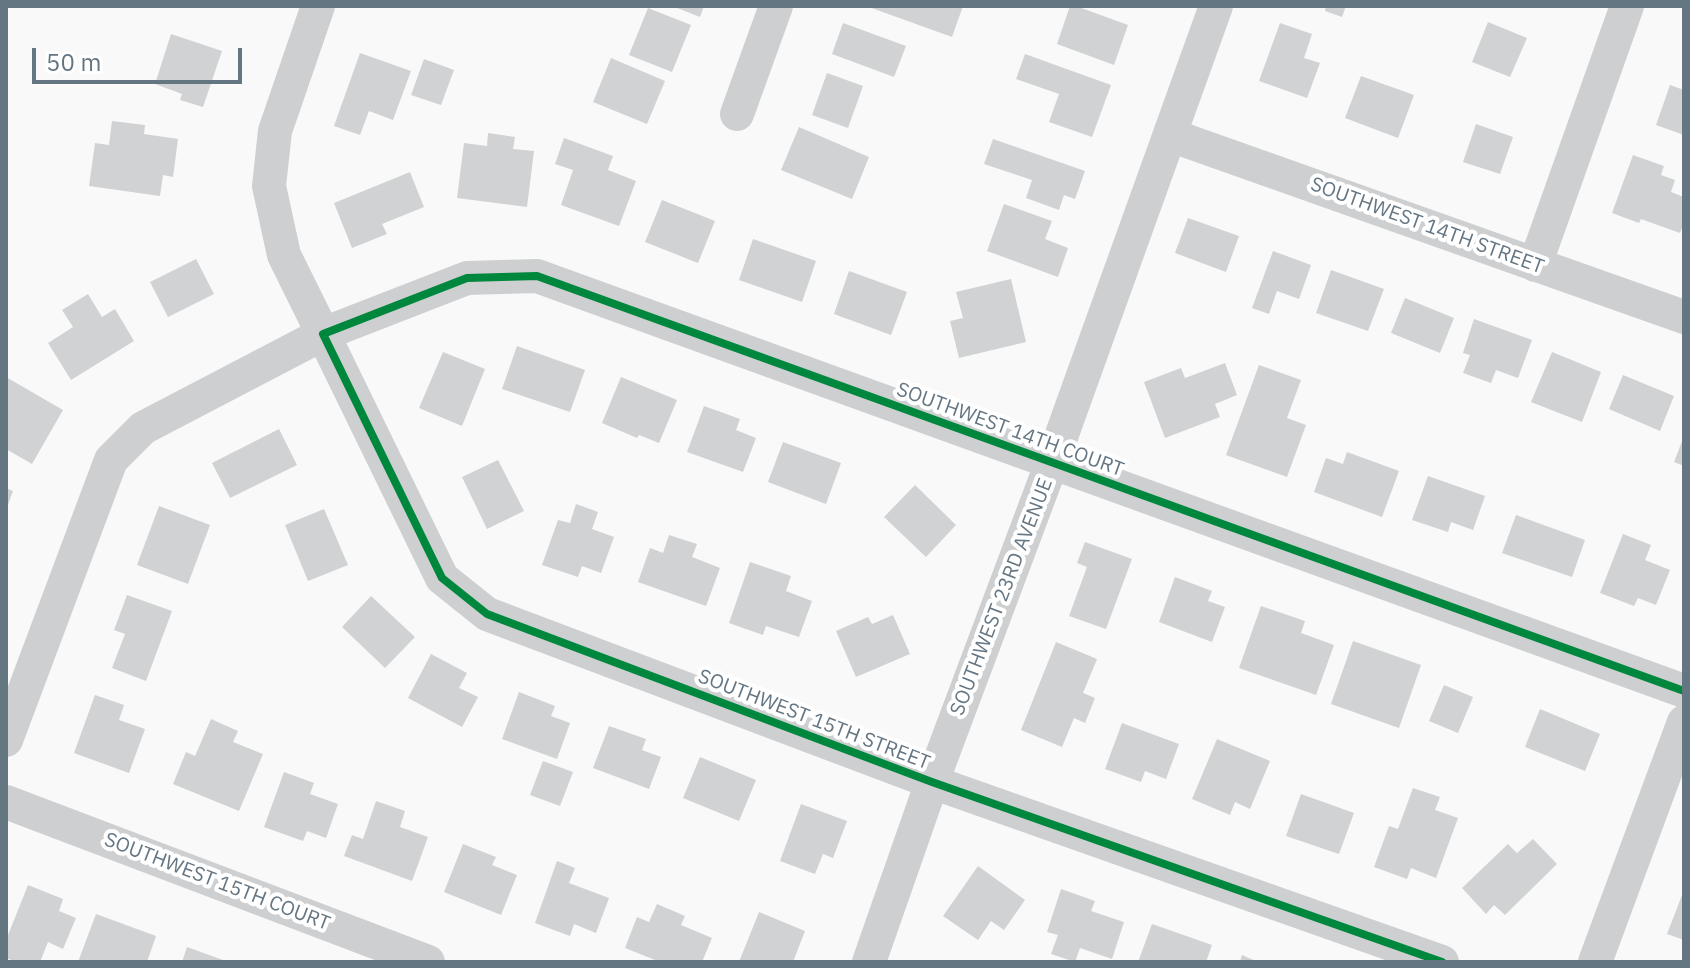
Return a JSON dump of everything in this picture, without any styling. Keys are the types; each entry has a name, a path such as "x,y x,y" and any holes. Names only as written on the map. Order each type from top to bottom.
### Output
{"street":[{"path":"737,114 776,6"},
{"name":"SOUTHWEST 23RD AVENUE","path":"869,962 1216,6"},
{"path":"1535,265 1627,6"},
{"name":"SOUTHWEST 15TH STREET","path":"314,7 275,131 269,186 284,255 442,578 487,614 932,782 1442,962"},
{"name":"SOUTHWEST 14TH STREET","path":"1170,135 1684,317"},
{"name":"SOUTHWEST 14TH COURT","path":"6,740 111,460 143,428 323,334 467,278 537,276 1684,691"},
{"path":"1595,962 1684,722"},
{"name":"SOUTHWEST 15TH COURT","path":"6,802 428,962"}],"building":[{"path":"672,6 704,6 700,17"},
{"path":"866,6 963,6 952,37"},
{"path":"1070,6 1128,25 1114,65 1057,44"},
{"path":"1326,6 1346,6 1342,17 1325,11"},
{"path":"648,8 691,25 672,72 629,55"},
{"path":"1488,22 1527,38 1510,77 1472,62"},
{"path":"843,23 906,46 894,77 832,54"},
{"path":"1280,23 1312,34 1304,58 1320,63 1307,98 1259,81"},
{"path":"171,34 222,51 203,107 180,100 182,94 155,84"},
{"path":"360,53 411,71 393,120 369,111 360,135 334,126"},
{"path":"1025,54 1111,85 1092,137 1049,122 1059,94 1016,79"},
{"path":"611,58 665,81 647,124 593,102"},
{"path":"424,59 454,70 441,105 411,95"},
{"path":"827,73 863,86 848,128 812,115"},
{"path":"1361,76 1414,95 1398,138 1345,118"},
{"path":"1670,85 1684,90 1684,135 1656,125"},
{"path":"112,121 145,125 144,134 178,139 173,177 163,175 160,196 89,186 95,143 109,145"},
{"path":"1476,124 1513,137 1500,174 1463,162"},
{"path":"799,127 869,157 852,199 781,170"},
{"path":"488,133 515,137 513,149 534,151 527,207 457,198 464,143 487,146"},
{"path":"564,138 613,156 608,170 636,181 619,226 561,205 573,170 555,164"},
{"path":"993,139 1085,171 1075,199 1064,195 1059,210 1026,198 1032,180 984,164"},
{"path":"1633,155 1664,166 1661,175 1675,180 1671,192 1684,197 1684,223 1680,233 1641,219 1639,223 1612,213"},
{"path":"410,172 424,207 382,224 387,234 352,248 334,203"},
{"path":"662,200 715,221 698,263 645,242"},
{"path":"1004,204 1052,221 1045,239 1068,248 1058,277 987,251"},
{"path":"1188,218 1239,236 1226,272 1175,253"},
{"path":"753,239 816,261 802,302 739,280"},
{"path":"1273,251 1311,265 1299,299 1277,291 1269,314 1252,308"},
{"path":"196,259 214,294 168,317 150,282"},
{"path":"1331,270 1384,289 1368,331 1316,313"},
{"path":"849,271 907,292 891,335 834,314"},
{"path":"1011,279 1026,342 959,358 950,321 963,318 956,292"},
{"path":"88,294 102,317 115,309 134,341 71,380 48,343 73,327 62,310"},
{"path":"1405,298 1454,318 1440,353 1391,333"},
{"path":"1474,319 1532,340 1518,378 1496,370 1491,383 1463,373 1470,355 1463,353"},
{"path":"517,346 585,370 570,412 502,389"},
{"path":"443,352 485,369 462,426 419,408"},
{"path":"1552,352 1601,372 1582,422 1531,402"},
{"path":"1225,363 1237,395 1215,404 1220,417 1165,438 1144,382 1181,368 1185,378"},
{"path":"1259,365 1301,380 1287,418 1306,425 1287,477 1226,455"},
{"path":"1623,375 1674,396 1660,431 1609,409"},
{"path":"6,377 63,410 32,464 6,449"},
{"path":"621,377 677,400 659,443 639,435 637,438 602,423"},
{"path":"704,406 740,419 736,430 756,438 743,472 687,452"},
{"path":"279,429 297,465 230,498 212,463"},
{"path":"1684,436 1684,466 1674,462"},
{"path":"783,442 841,463 826,504 768,482"},
{"path":"1347,452 1399,471 1382,517 1314,492 1326,458 1343,464"},
{"path":"498,460 524,511 487,529 462,477"},
{"path":"1428,476 1485,496 1473,530 1451,522 1448,532 1412,520"},
{"path":"915,485 956,525 926,557 884,517"},
{"path":"6,488 13,491 6,510"},
{"path":"576,504 598,512 592,529 614,537 601,573 582,566 578,577 542,565 558,520 570,523"},
{"path":"159,506 210,525 188,584 137,565"},
{"path":"324,509 348,565 308,581 285,525"},
{"path":"1516,515 1585,540 1572,577 1502,553"},
{"path":"1623,534 1651,545 1645,560 1670,570 1656,605 1638,598 1634,606 1600,593"},
{"path":"669,535 697,544 692,557 720,568 706,606 638,582 650,548 663,553"},
{"path":"1085,542 1132,559 1106,629 1069,616 1087,567 1077,563"},
{"path":"750,562 791,576 786,591 812,601 799,637 766,626 763,635 729,623"},
{"path":"1175,577 1212,591 1208,601 1225,607 1212,642 1159,622"},
{"path":"127,595 172,611 146,681 112,668 125,634 114,630"},
{"path":"371,596 415,637 385,668 342,627"},
{"path":"1261,606 1305,621 1301,633 1334,645 1316,695 1239,668"},
{"path":"893,615 910,654 856,677 836,631 868,617 872,624"},
{"path":"1353,641 1421,665 1399,728 1331,704"},
{"path":"1056,642 1097,659 1083,693 1095,698 1085,723 1074,718 1062,747 1021,730"},
{"path":"431,654 467,673 459,688 478,697 462,727 408,698"},
{"path":"1444,685 1473,697 1458,733 1429,721"},
{"path":"519,692 555,706 551,716 570,723 557,759 502,739"},
{"path":"95,695 124,705 119,720 145,729 129,773 74,753"},
{"path":"1540,709 1600,734 1585,771 1525,747"},
{"path":"211,719 238,731 233,742 263,754 239,811 173,784 186,752 195,756"},
{"path":"1122,723 1179,744 1166,779 1145,771 1141,782 1105,769"},
{"path":"609,726 646,739 642,750 661,757 649,789 593,768"},
{"path":"1217,739 1270,761 1250,809 1235,802 1230,815 1192,799"},
{"path":"700,757 756,780 739,821 683,798"},
{"path":"543,761 573,772 560,806 530,795"},
{"path":"284,772 314,783 310,794 338,804 326,838 307,831 303,841 264,827"},
{"path":"1413,788 1440,797 1435,810 1458,818 1436,878 1411,868 1407,879 1374,867 1389,826 1398,829"},
{"path":"1301,794 1354,813 1339,854 1286,836"},
{"path":"376,801 405,811 400,827 428,837 412,881 344,856 352,835 363,839"},
{"path":"801,804 847,821 833,858 823,854 815,874 780,861"},
{"path":"1533,839 1557,864 1505,915 1494,905 1486,914 1462,888 1508,844 1517,853"},
{"path":"463,844 496,857 492,865 517,875 501,915 444,892"},
{"path":"557,861 575,868 569,883 609,898 596,933 574,924 570,936 535,923"},
{"path":"978,866 1025,900 1004,930 991,921 978,940 943,916"},
{"path":"28,885 63,899 59,911 76,918 63,949 48,942 40,962 17,962 6,958 6,940"},
{"path":"1061,889 1095,901 1091,911 1124,922 1112,959 1080,948 1075,962 1051,954 1058,935 1047,932"},
{"path":"1684,890 1684,940 1667,934"},
{"path":"657,904 685,916 681,925 712,938 702,962 660,962 625,948 637,917 649,922"},
{"path":"759,912 805,931 793,962 739,962"},
{"path":"96,914 156,936 147,962 78,962"},
{"path":"1152,924 1212,945 1206,962 1138,962"},
{"path":"187,947 223,960 182,962"},
{"path":"1242,955 1258,962 1240,962"}],"cycle path":[{"path":"1442,962 932,782 487,614 442,578 323,334 467,278 537,276 1684,691"}]}
